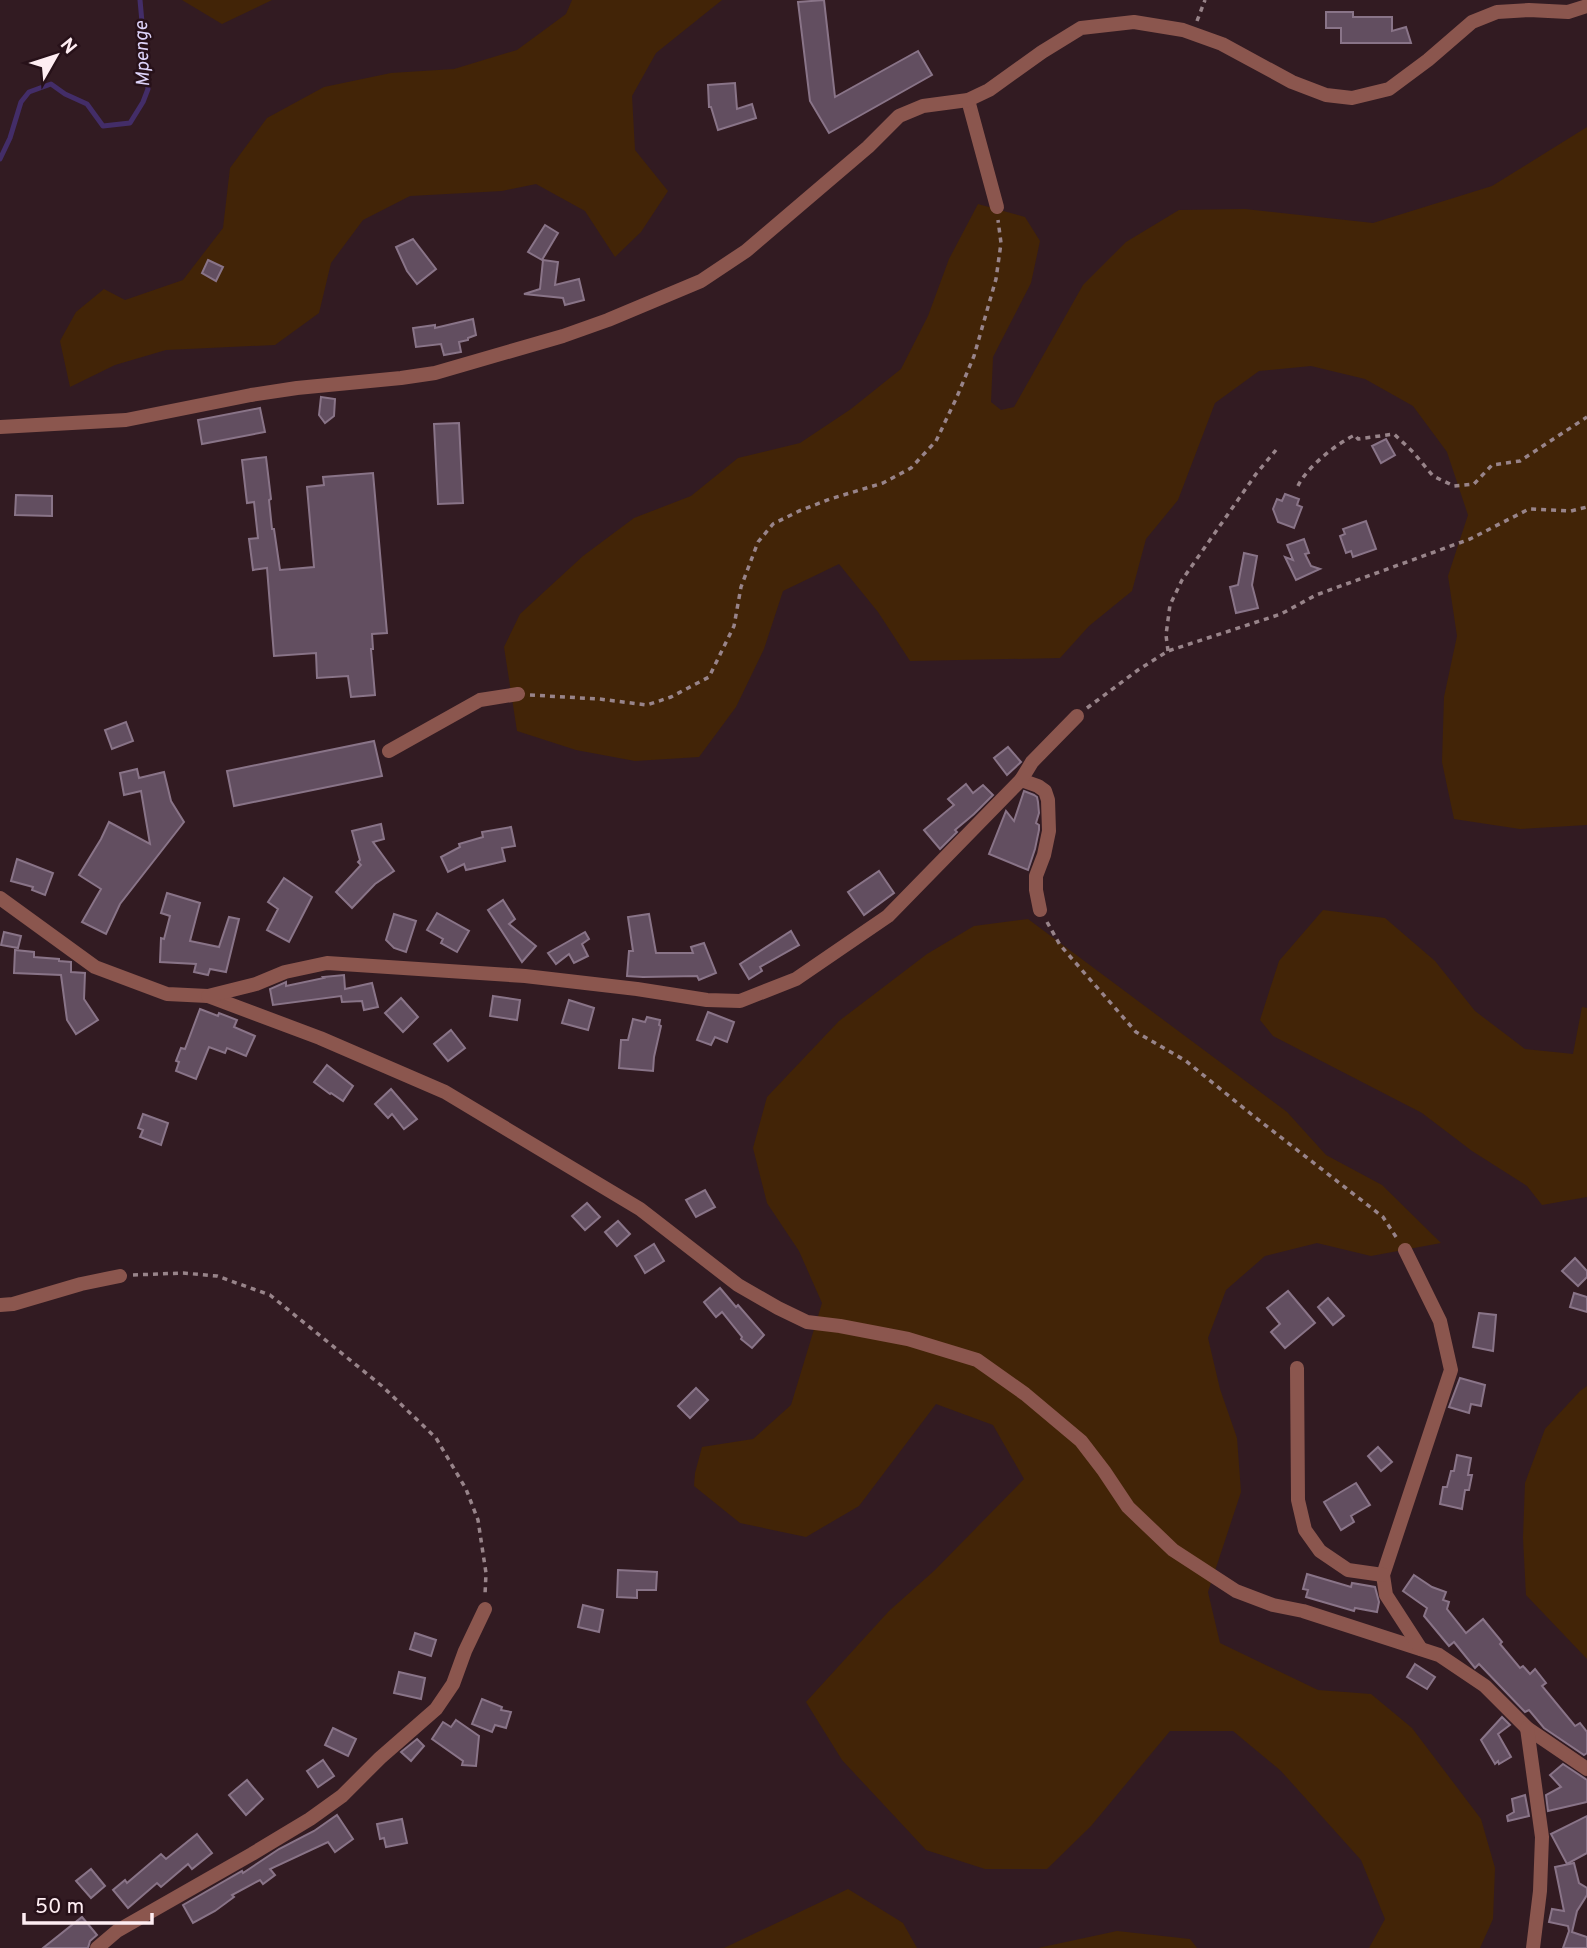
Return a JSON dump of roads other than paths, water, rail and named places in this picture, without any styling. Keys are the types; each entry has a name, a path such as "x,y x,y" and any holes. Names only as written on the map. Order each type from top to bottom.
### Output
{"street":[{"path":"0,427 126,420 274,391 435,373 563,336 608,320 701,281 747,251 868,147 899,116 923,106 968,100 989,90 1081,28 1134,22 1183,30 1233,49 1292,82 1326,95 1352,98 1389,89 1472,22 1497,12 1567,12 1587,6"},
{"path":"968,100 997,207"},
{"path":"389,751 480,700 518,694"},
{"path":"0,898 95,967 167,994 208,996 256,984 285,972 327,963 526,976 707,1000 740,1000 796,979 888,916 1021,780 1032,762 1077,716"},
{"path":"1021,780 1045,791 1048,800 1049,831 1036,876 1040,910"},
{"path":"208,996 320,1038 444,1092 640,1209 738,1285 807,1322 908,1339 977,1360 1025,1394 1081,1441 1128,1507 1173,1550 1236,1591 1273,1605 1303,1611 1439,1655 1485,1686 1527,1728 1587,1769"},
{"path":"1405,1250 1440,1321 1451,1370 1383,1575 1386,1595 1421,1649"},
{"path":"0,1305 120,1276"},
{"path":"1297,1368 1298,1500 1305,1530 1320,1551 1348,1570 1383,1575"},
{"path":"97,1948 117,1931 310,1819 342,1796 436,1709 453,1684 485,1609"},
{"path":"1527,1728 1542,1837 1540,1891 1533,1948"}],"waterway":[{"name":"Mpenge","path":"0,159 10,138 21,102 29,92 51,84 87,104 103,126 130,123 148,89 140,0"}]}
